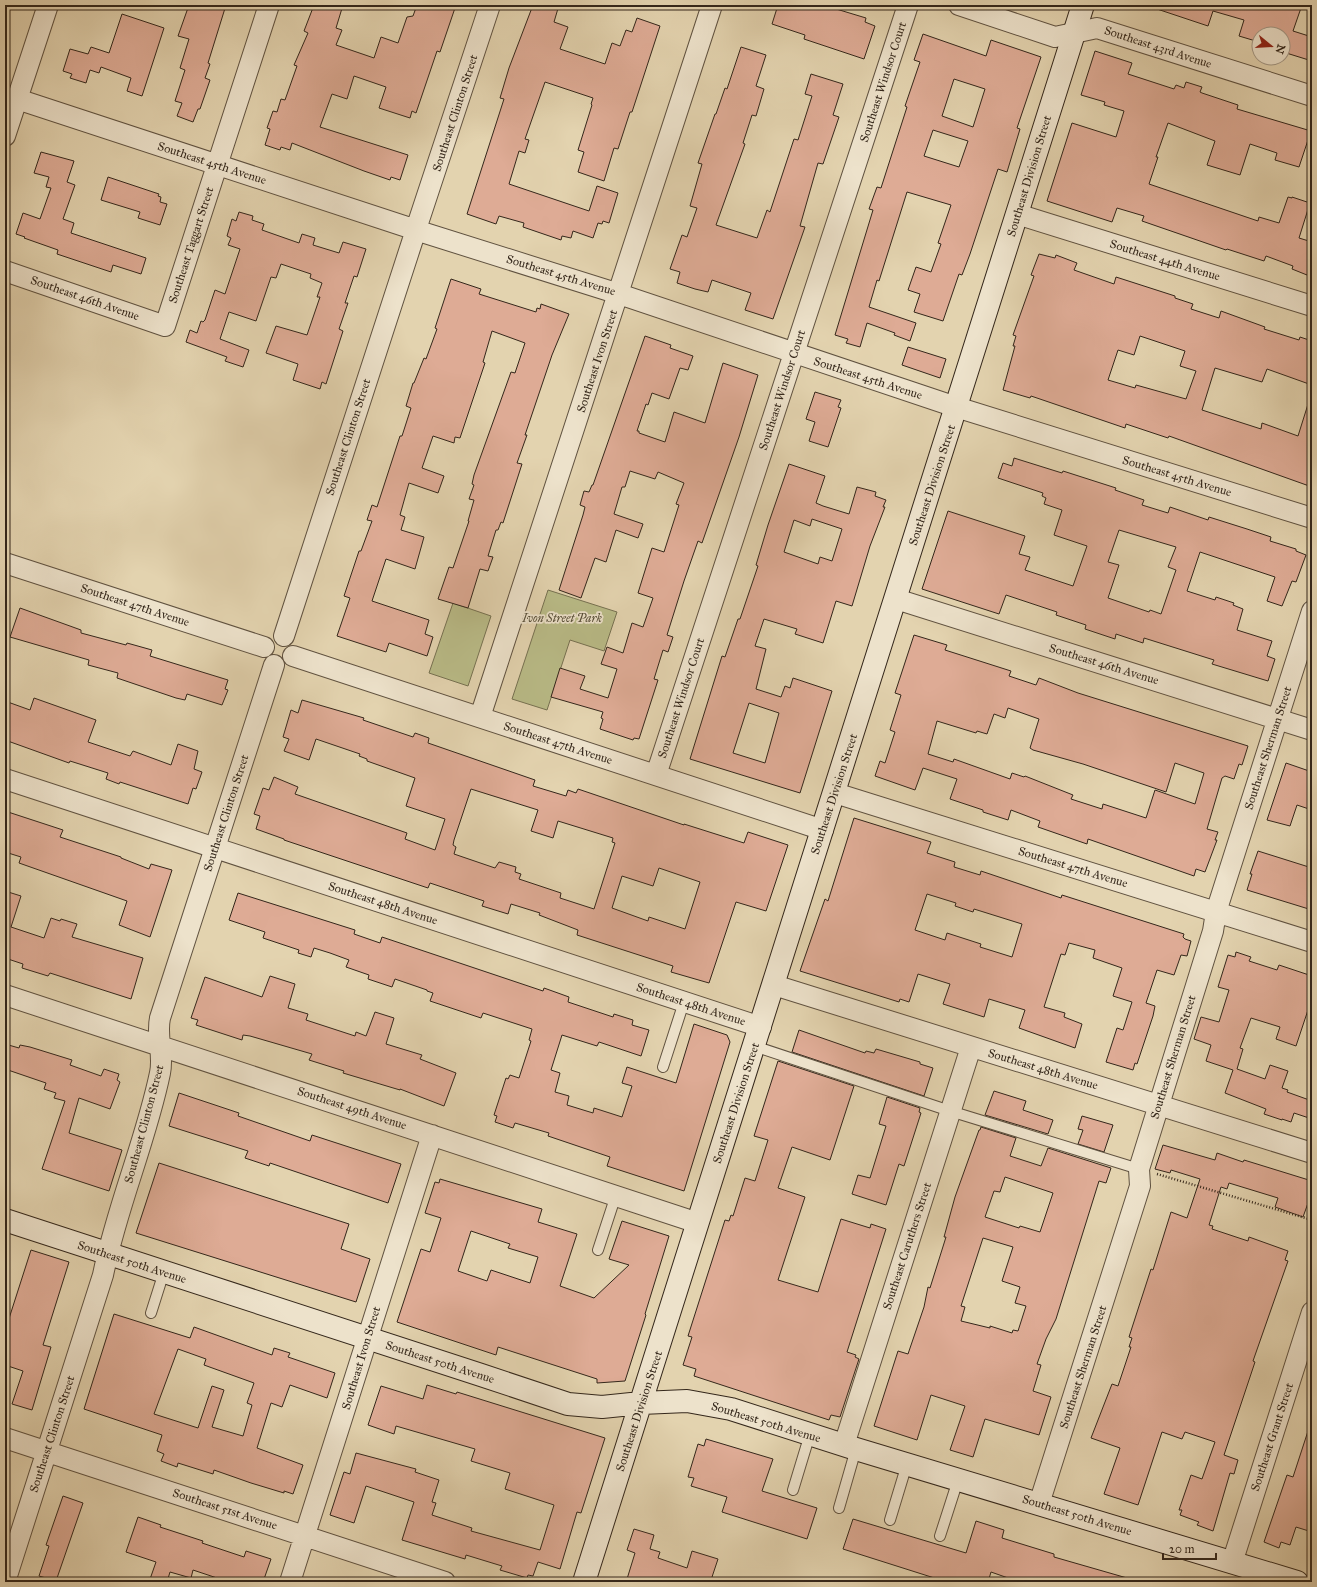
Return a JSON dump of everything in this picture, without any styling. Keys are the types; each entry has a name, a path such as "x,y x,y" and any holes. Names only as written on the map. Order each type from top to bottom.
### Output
{"main road":[{"name":"Southeast Division Street","path":"584,1582 835,793 1083,5"},
{"name":"Southeast 50th Avenue","path":"5,1220 568,1404 602,1407 641,1403 687,1401 731,1409 850,1447 1297,1582"}],"street":[{"path":"5,136 48,5"},
{"name":"Southeast Taggart Street","path":"166,326 269,5"},
{"name":"Southeast Clinton Street","path":"284,636 490,5"},
{"name":"Southeast Ivon Street","path":"480,717 712,5"},
{"name":"Southeast Windsor Court","path":"656,775 908,5"},
{"name":"Southeast 43rd Avenue","path":"958,5 1055,37 1097,28 1312,96"},
{"name":"Southeast 45th Avenue","path":"17,99 416,230 619,294 794,354 956,407 1312,518"},
{"name":"Southeast 44th Avenue","path":"1017,214 1312,306"},
{"name":"Southeast 46th Avenue","path":"5,271 166,326"},
{"name":"Southeast 47th Avenue","path":"5,563 264,647"},
{"name":"Southeast 46th Avenue","path":"896,599 1312,730"},
{"name":"Southeast Sherman Street","path":"1039,1504 1140,1186 1139,1168 1213,931 1216,912 1312,611"},
{"path":"284,636 292,644 293,656 285,665 274,665 265,658 264,647 271,638 284,636"},
{"name":"Southeast 47th Avenue","path":"293,656 823,830"},
{"name":"Southeast Clinton Street","path":"5,1582 103,1275 107,1253 139,1151 160,1073 160,1018 274,665"},
{"name":"Southeast 48th Avenue","path":"5,779 684,1002 757,1036"},
{"name":"Southeast 47th Avenue","path":"835,793 1312,942"},
{"name":"Southeast 48th Avenue","path":"774,985 1312,1153"},
{"name":"Southeast 49th Avenue","path":"5,995 698,1223"},
{"name":"Southeast Caruthers Street","path":"850,1447 950,1111 971,1047"},
{"name":"Southeast Ivon Street","path":"290,1582 368,1338 399,1234 432,1135"},
{"name":"Southeast Grant Street","path":"1232,1563 1312,1312"},
{"name":"Southeast 51st Avenue","path":"5,1438 445,1582"}],"lane":[{"path":"663,1067 684,1002"},
{"path":"757,1036 950,1111 1139,1168"},
{"path":"598,1250 616,1195"},
{"path":"151,1313 164,1272"},
{"path":"793,1490 810,1434"},
{"path":"839,1508 850,1447"},
{"path":"890,1520 907,1464"},
{"path":"940,1536 958,1480"}],"path":[{"path":"1139,1168 1312,1220"}],"green space":[{"name":"Ivon Street Park","path":"548,590 617,612 604,651 570,640 547,710 512,699"},
{"name":"Ivon Street Park","path":"453,603 491,616 468,686 429,673"}],"building":[{"path":"189,5 226,5 208,63 210,64 205,78 210,80 200,109 198,109 193,122 177,116 182,103 175,101 185,70 180,68 189,39 178,36"},
{"path":"314,5 343,5 336,28 342,30 336,45 374,58 381,37 398,43 407,17 413,16 417,5 456,5 440,52 437,51 416,113 412,111 410,118 379,108 386,87 354,76 347,99 332,94 320,127 408,155 400,180 391,177 390,180 292,143 290,150 281,147 280,150 265,145 270,129 267,128 273,111 277,112 281,99 285,100 297,66 294,65 308,33 304,31"},
{"path":"533,5 559,5 554,22 568,27 560,49 605,64 612,43 620,46 626,30 632,32 637,18 660,26 632,112 630,112 618,149 614,148 604,181 578,172 584,152 578,150 593,98 545,82 525,139 529,140 525,153 519,151 509,184 589,211 597,186 618,193 609,223 603,221 602,224 598,223 593,238 573,231 571,238 562,236 561,240 523,227 524,223 499,216 496,224 467,214 504,99 500,98 509,68"},
{"path":"778,5 823,5 866,18 865,22 875,26 864,59 804,39 805,35 772,24"},
{"path":"1155,5 1302,5 1293,31 1312,37 1312,61 1291,54 1291,26 1251,26 1251,40 1239,36 1244,20 1213,11 1208,26 1154,8"},
{"path":"122,14 164,28 142,96 127,91 131,78 101,67 99,73 90,70 86,83 70,78 72,74 63,71 70,49 88,54 91,47 109,53"},
{"path":"923,34 986,56 991,40 1041,57 1017,128 1020,129 1007,172 998,169 970,254 962,275 959,274 943,321 914,312 920,294 908,290 916,267 931,272 941,244 938,243 951,205 907,192 879,281 877,280 869,307 916,323 910,341 894,335 895,333 867,323 860,347 846,343 848,339 835,335 873,210 869,209 877,187 881,188 907,107 905,106 920,62 914,60","holes":["954,79 985,89 973,127 942,116","933,130 968,141 959,167 924,156"]},
{"path":"741,47 766,55 756,86 764,89 756,116 752,115 743,143 745,144 716,225 757,238 767,210 770,212 794,139 798,140 812,96 805,94 811,74 843,84 833,115 839,117 823,164 818,163 800,226 805,227 773,319 745,310 751,293 712,280 708,292 695,289 677,283 680,272 670,269 682,235 687,237 697,208 690,206 702,164 698,163 725,88 727,89"},
{"path":"1095,51 1132,63 1128,74 1174,89 1176,85 1184,88 1186,82 1202,87 1200,92 1202,93 1238,105 1237,109 1311,131 1299,167 1275,160 1277,153 1250,144 1240,175 1207,165 1215,141 1168,123 1156,157 1158,157 1149,184 1258,221 1259,217 1279,223 1288,197 1310,203 1299,238 1312,242 1312,271 1309,270 1307,275 1292,269 1293,266 1266,256 1264,261 1227,249 1226,250 1142,221 1144,216 1117,208 1112,222 1047,201 1072,123 1116,137 1124,111 1104,105 1105,102 1081,95"},
{"path":"41,152 74,161 67,182 75,185 63,219 74,223 71,233 146,258 141,274 113,265 111,272 57,254 58,250 16,234 23,213 40,219 51,188 46,187 49,177 34,173"},
{"path":"108,177 159,194 158,196 161,197 160,202 167,204 160,225 138,218 140,212 101,200"},
{"path":"239,212 253,216 252,220 264,224 262,230 299,243 302,234 315,238 313,245 339,253 343,242 366,249 357,277 354,276 345,303 348,303 339,329 343,331 326,384 322,382 320,389 293,380 298,364 266,353 276,326 307,335 320,297 317,297 322,283 310,278 311,274 281,264 276,278 271,277 256,321 229,312 220,339 249,350 243,367 225,361 227,357 186,342 190,330 197,333 201,321 203,322 205,320 215,290 225,294 240,249 228,245 231,238 227,236 232,219 236,221"},
{"path":"1039,254 1055,258 1056,255 1077,263 1074,270 1114,284 1116,277 1175,296 1175,298 1193,304 1191,309 1219,318 1221,311 1265,327 1264,329 1299,340 1300,337 1312,341 1312,376 1309,384 1267,369 1262,382 1215,368 1202,410 1261,429 1262,423 1298,436 1309,401 1312,401 1312,487 1169,436 1168,438 1126,424 1125,428 1031,396 1030,398 1003,390 1015,346 1013,346 1016,336 1013,335 1034,276 1031,275","holes":["1140,336 1185,351 1180,366 1196,371 1186,399 1136,385 1135,388 1108,380 1118,350 1134,355"]},
{"path":"451,279 481,289 479,294 536,312 537,308 540,309 541,304 569,314 552,355 525,435 527,435 517,463 522,464 503,523 501,522 498,530 496,530 488,556 493,557 488,571 480,569 468,608 438,599 449,567 453,568 469,521 474,500 469,499 474,485 472,484 474,475 511,372 515,373 525,343 492,331 483,362 485,363 460,438 455,437 454,443 433,436 422,468 444,476 438,493 409,483 400,515 405,517 401,530 424,537 415,569 386,559 372,601 429,620 425,634 433,637 427,656 389,643 386,652 337,636 350,598 344,596 359,551 361,551 372,521 367,520 372,505 377,507 400,436 402,436 411,408 406,406 413,383 424,358 426,359 437,329 435,328"},
{"path":"645,336 671,345 670,348 693,356 688,370 680,368 669,399 652,393 648,405 646,404 637,431 665,442 674,412 705,423 723,363 758,375 739,437 702,543 698,541 684,581 667,635 673,637 668,652 663,650 654,679 658,680 639,739 634,738 633,740 600,729 603,719 601,718 603,712 551,697 560,668 585,676 580,689 608,698 617,669 601,664 607,647 623,653 632,623 643,627 653,598 638,593 652,548 664,552 679,505 676,504 684,483 658,472 655,479 630,471 625,487 622,487 614,514 643,524 638,538 616,530 606,562 595,558 581,598 559,590 583,515 585,507 580,505 584,491 589,492 593,485"},
{"path":"908,347 946,359 940,378 902,365"},
{"path":"815,392 841,400 838,407 841,408 828,447 809,441 815,422 806,419"},
{"path":"1014,458 1062,473 1063,471 1116,488 1115,490 1144,500 1142,505 1168,513 1170,507 1208,520 1209,517 1271,537 1270,541 1296,549 1296,551 1306,555 1296,582 1292,581 1282,606 1267,601 1275,577 1200,552 1187,591 1215,600 1216,597 1234,603 1233,605 1243,609 1237,630 1272,641 1267,656 1275,659 1268,681 1212,664 1214,660 1144,638 1143,643 1116,634 1115,639 1085,629 1086,625 1056,615 1057,612 1006,595 999,614 922,589 948,511 1025,536 1019,554 1030,557 1025,570 1073,586 1087,546 1054,535 1062,510 1044,504 1046,498 1042,496 1043,493 998,478 1003,463 1012,466","holes":["1119,530 1176,547 1168,567 1176,570 1161,614 1150,610 1149,612 1108,598 1119,565 1108,562"]},
{"path":"789,464 825,476 816,503 823,506 849,514 857,487 876,492 875,496 886,500 852,606 836,601 823,643 795,634 797,629 764,619 755,646 766,649 756,689 781,697 785,686 790,688 793,678 832,691 800,793 690,759 722,656 725,657 758,566 756,565","holes":["812,519 842,529 832,561 820,557 818,564 784,552 794,520 810,526","749,703 779,713 765,763 733,753"]},
{"path":"20,608 81,630 81,633 152,650 150,656 228,680 225,689 228,690 222,705 187,694 185,700 176,698 117,678 118,673 88,665 89,660 10,637"},
{"path":"914,635 947,645 945,650 1011,671 1009,676 1036,685 1039,678 1078,693 1248,746 1242,765 1239,764 1234,779 1225,776 1222,778 1207,829 1218,832 1215,840 1217,840 1205,872 1196,869 1194,876 1088,839 1087,844 1038,827 1040,821 1011,810 1008,820 983,812 983,810 950,799 957,779 923,768 915,790 875,776 880,761 885,763 895,732 890,730 901,695 895,693","holes":["1008,708 1039,719 1030,748 1033,750 1083,764 1166,792 1175,763 1204,773 1195,804 1155,790 1146,818 1103,804 1102,809 1071,799 1073,795 1025,776 1012,773 1010,779 954,759 953,762 928,754 937,721 976,733 977,731 987,734 994,714 1005,718"]},
{"path":"34,698 96,720 88,742 130,756 133,751 171,765 178,744 198,751 194,769 202,772 196,789 193,788 188,804 120,782 119,784 106,779 108,773 70,761 69,763 5,740 5,701 30,710"},
{"path":"302,700 364,718 363,720 413,737 415,733 429,738 428,743 535,780 533,786 566,796 568,790 576,793 578,789 684,825 744,843 748,832 788,845 766,911 736,902 709,983 671,972 673,966 577,935 578,930 539,915 540,913 511,904 508,914 482,906 484,901 430,883 428,888 284,840 256,829 260,816 254,814 263,788 269,790 274,777 298,787 295,794 407,833 405,839 435,850 445,819 406,806 415,778 367,761 367,759 359,756 360,754 316,739 309,760 284,751 289,739 283,737 291,710 298,713","holes":["471,789 538,810 531,831 553,838 558,821 613,838 612,842 615,843 594,909 560,898 561,893 519,879 521,874 515,872 516,867 499,862 495,868 454,854 456,847 453,845 454,840","659,868 700,882 685,929 649,917 648,921 612,908 622,876 653,886"]},
{"path":"1286,763 1312,772 1312,810 1297,805 1290,826 1267,820"},
{"path":"5,811 63,830 60,837 121,857 149,869 151,864 172,870 150,937 119,925 127,901 19,863 21,857 5,852"},
{"path":"854,818 931,842 927,853 955,862 954,867 980,875 981,871 1061,898 1062,895 1184,934 1183,937 1185,939 1191,941 1187,956 1181,955 1174,975 1157,970 1146,1003 1155,1006 1153,1016 1137,1064 1135,1063 1133,1070 1106,1062 1117,1028 1123,1030 1132,1002 1113,996 1122,968 1093,958 1095,950 1069,943 1065,955 1061,954 1044,1007 1065,1013 1064,1017 1082,1024 1075,1048 1019,1028 1025,1010 989,999 984,1017 943,1004 950,984 918,974 909,1002 900,999 899,1002 800,971 825,899 828,901","holes":["927,894 956,903 955,906 973,912 974,909 1022,924 1012,957 980,947 981,944 947,933 945,940 915,930"]},
{"path":"1258,851 1312,868 1312,910 1247,890 1252,874 1250,874"},
{"path":"5,891 21,896 11,927 44,938 51,918 60,921 61,919 77,924 72,937 143,958 131,999 50,973 48,976 22,968 23,964 5,958"},
{"path":"238,893 355,930 354,934 380,943 382,937 543,991 544,988 569,997 568,1002 613,1017 614,1014 633,1020 632,1025 649,1030 641,1056 599,1042 597,1046 562,1035 551,1070 560,1073 555,1092 569,1096 567,1105 593,1113 594,1108 622,1117 632,1086 622,1083 627,1067 676,1083 694,1024 727,1035 730,1042 684,1191 607,1166 610,1157 548,1136 549,1133 515,1123 513,1128 495,1122 497,1116 494,1115 506,1078 508,1079 510,1075 519,1078 531,1041 529,1040 532,1029 483,1013 481,1018 430,1001 433,993 395,979 392,987 368,979 369,975 346,967 349,960 330,953 314,948 311,957 298,953 299,950 263,938 265,932 229,920"},
{"path":"1236,952 1251,957 1249,961 1277,970 1279,965 1312,976 1312,1008 1309,1007 1296,1046 1276,1039 1280,1027 1251,1018 1240,1048 1243,1049 1237,1069 1265,1079 1270,1065 1288,1071 1282,1088 1288,1090 1287,1092 1312,1101 1312,1119 1294,1113 1291,1122 1282,1120 1264,1114 1266,1109 1225,1093 1233,1070 1206,1061 1211,1045 1194,1039 1201,1017 1219,1022 1229,990 1218,987 1228,955 1235,957"},
{"path":"270,976 295,984 288,1008 308,1014 306,1020 355,1036 356,1032 366,1036 375,1012 394,1018 386,1044 422,1055 420,1059 456,1073 444,1106 400,1089 343,1073 344,1071 309,1060 312,1054 250,1036 243,1035 242,1040 196,1025 198,1020 191,1018 205,977 262,997"},
{"path":"799,1030 865,1053 866,1051 874,1053 876,1049 920,1062 920,1064 933,1068 924,1096 792,1052"},
{"path":"5,1044 19,1048 20,1045 30,1047 72,1060 70,1065 101,1076 104,1069 119,1074 117,1080 120,1082 110,1109 79,1098 69,1133 122,1150 109,1191 42,1169 65,1101 54,1098 56,1093 44,1089 46,1083 5,1069"},
{"path":"778,1061 854,1086 830,1160 792,1147 778,1188 805,1197 778,1280 818,1292 841,1219 870,1228 871,1224 886,1229 847,1352 856,1355 855,1357 859,1359 840,1417 831,1415 829,1420 694,1376 696,1369 683,1365 692,1337 688,1336 725,1220 729,1221 731,1215 733,1216 745,1178 755,1181 768,1140 754,1136"},
{"path":"994,1091 1026,1101 1023,1110 1053,1120 1048,1134 985,1115"},
{"path":"179,1093 239,1113 238,1116 310,1141 312,1135 401,1164 388,1203 270,1163 269,1166 245,1158 248,1151 169,1126"},
{"path":"887,1097 920,1108 919,1112 921,1113 904,1166 899,1164 886,1205 852,1194 858,1175 870,1178 886,1126 879,1124"},
{"path":"1082,1116 1113,1125 1104,1152 1078,1144 1083,1130 1078,1129"},
{"path":"981,1127 1016,1138 1010,1156 1041,1166 1048,1148 1111,1168 1106,1183 1099,1181 1056,1319 1046,1339 1037,1364 1041,1365 1033,1391 1051,1397 1039,1435 985,1419 973,1457 950,1450 965,1406 931,1395 917,1440 874,1426 898,1351 908,1354 924,1307 928,1287 930,1288 946,1237 944,1237 955,1197","holes":["1005,1177 1053,1193 1040,1232 1020,1226 1019,1228 985,1217 994,1191 1000,1192","983,1238 1013,1247 1002,1281 1020,1287 1015,1303 1026,1306 1018,1331 1013,1330 1012,1333 990,1326 990,1328 961,1321 965,1307 961,1306"]},
{"path":"1163,1145 1215,1160 1217,1153 1243,1162 1244,1160 1312,1181 1312,1192 1303,1217 1275,1207 1278,1198 1229,1183 1227,1189 1221,1187 1209,1225 1213,1226 1212,1229 1248,1241 1249,1237 1288,1251 1285,1260 1288,1261 1253,1361 1255,1362 1224,1455 1238,1460 1234,1474 1230,1473 1213,1531 1197,1525 1199,1522 1180,1515 1182,1510 1179,1510 1191,1475 1202,1479 1215,1442 1185,1432 1182,1439 1162,1432 1138,1505 1104,1494 1120,1448 1091,1438 1112,1384 1118,1386 1131,1347 1129,1347 1132,1338 1129,1337 1151,1269 1153,1270 1171,1212 1187,1218 1200,1179 1171,1170 1170,1173 1155,1169"},
{"path":"159,1163 349,1224 341,1249 370,1259 356,1302 136,1233"},
{"path":"440,1179 542,1209 538,1222 577,1234 560,1286 594,1298 629,1265 609,1259 622,1221 669,1236 625,1381 597,1383 597,1379 498,1347 496,1355 397,1322 421,1249 430,1252 441,1218 425,1213 435,1182 439,1183","holes":["471,1231 510,1244 508,1248 538,1257 530,1283 491,1270 487,1281 458,1271"]},
{"path":"31,1250 69,1262 43,1345 51,1347 32,1410 12,1404 23,1371 5,1365 5,1331"},
{"path":"114,1314 190,1338 194,1327 272,1355 274,1348 290,1353 288,1357 335,1373 327,1398 290,1385 282,1407 271,1403 257,1448 303,1465 293,1494 284,1491 284,1493 251,1483 214,1470 213,1474 178,1463 177,1467 161,1461 164,1454 157,1451 162,1435 84,1409","holes":["178,1349 206,1359 204,1365 254,1383 247,1403 252,1405 243,1436 212,1427 224,1390 212,1386 198,1428 154,1414"]},
{"path":"427,1385 456,1394 457,1392 605,1438 581,1513 577,1512 560,1569 538,1562 533,1576 528,1575 527,1578 500,1570 502,1566 466,1555 465,1559 402,1540 414,1502 366,1486 354,1523 330,1515 344,1472 350,1474 356,1453 416,1469 415,1472 439,1480 432,1502 436,1503 432,1515 472,1528 471,1531 540,1550 554,1505 505,1489 510,1473 471,1461 475,1449 396,1426 394,1434 368,1425 381,1386 423,1399"},
{"path":"1309,1428 1312,1429 1312,1532 1296,1527 1290,1545 1281,1542 1279,1548 1264,1542 1287,1475 1293,1477"},
{"path":"706,1439 773,1459 762,1491 817,1508 807,1539 722,1512 727,1497 691,1486 694,1478 688,1477 698,1444 704,1446"},
{"path":"63,1496 83,1503 56,1581 39,1576 49,1546 46,1545"},
{"path":"138,1517 161,1525 160,1527 203,1541 202,1543 244,1557 246,1551 271,1559 263,1582 229,1582 193,1570 191,1578 170,1572 167,1582 149,1582 156,1562 126,1552"},
{"path":"853,1519 966,1553 976,1521 1004,1530 1002,1538 1054,1554 1054,1557 1127,1578 1127,1582 1034,1582 1022,1578 1021,1580 1011,1579 991,1572 988,1582 947,1582 843,1549"},
{"path":"634,1529 654,1535 650,1549 660,1552 658,1558 687,1568 692,1551 718,1559 712,1577 720,1580 719,1582 637,1582 627,1579 635,1553 627,1550"}]}
